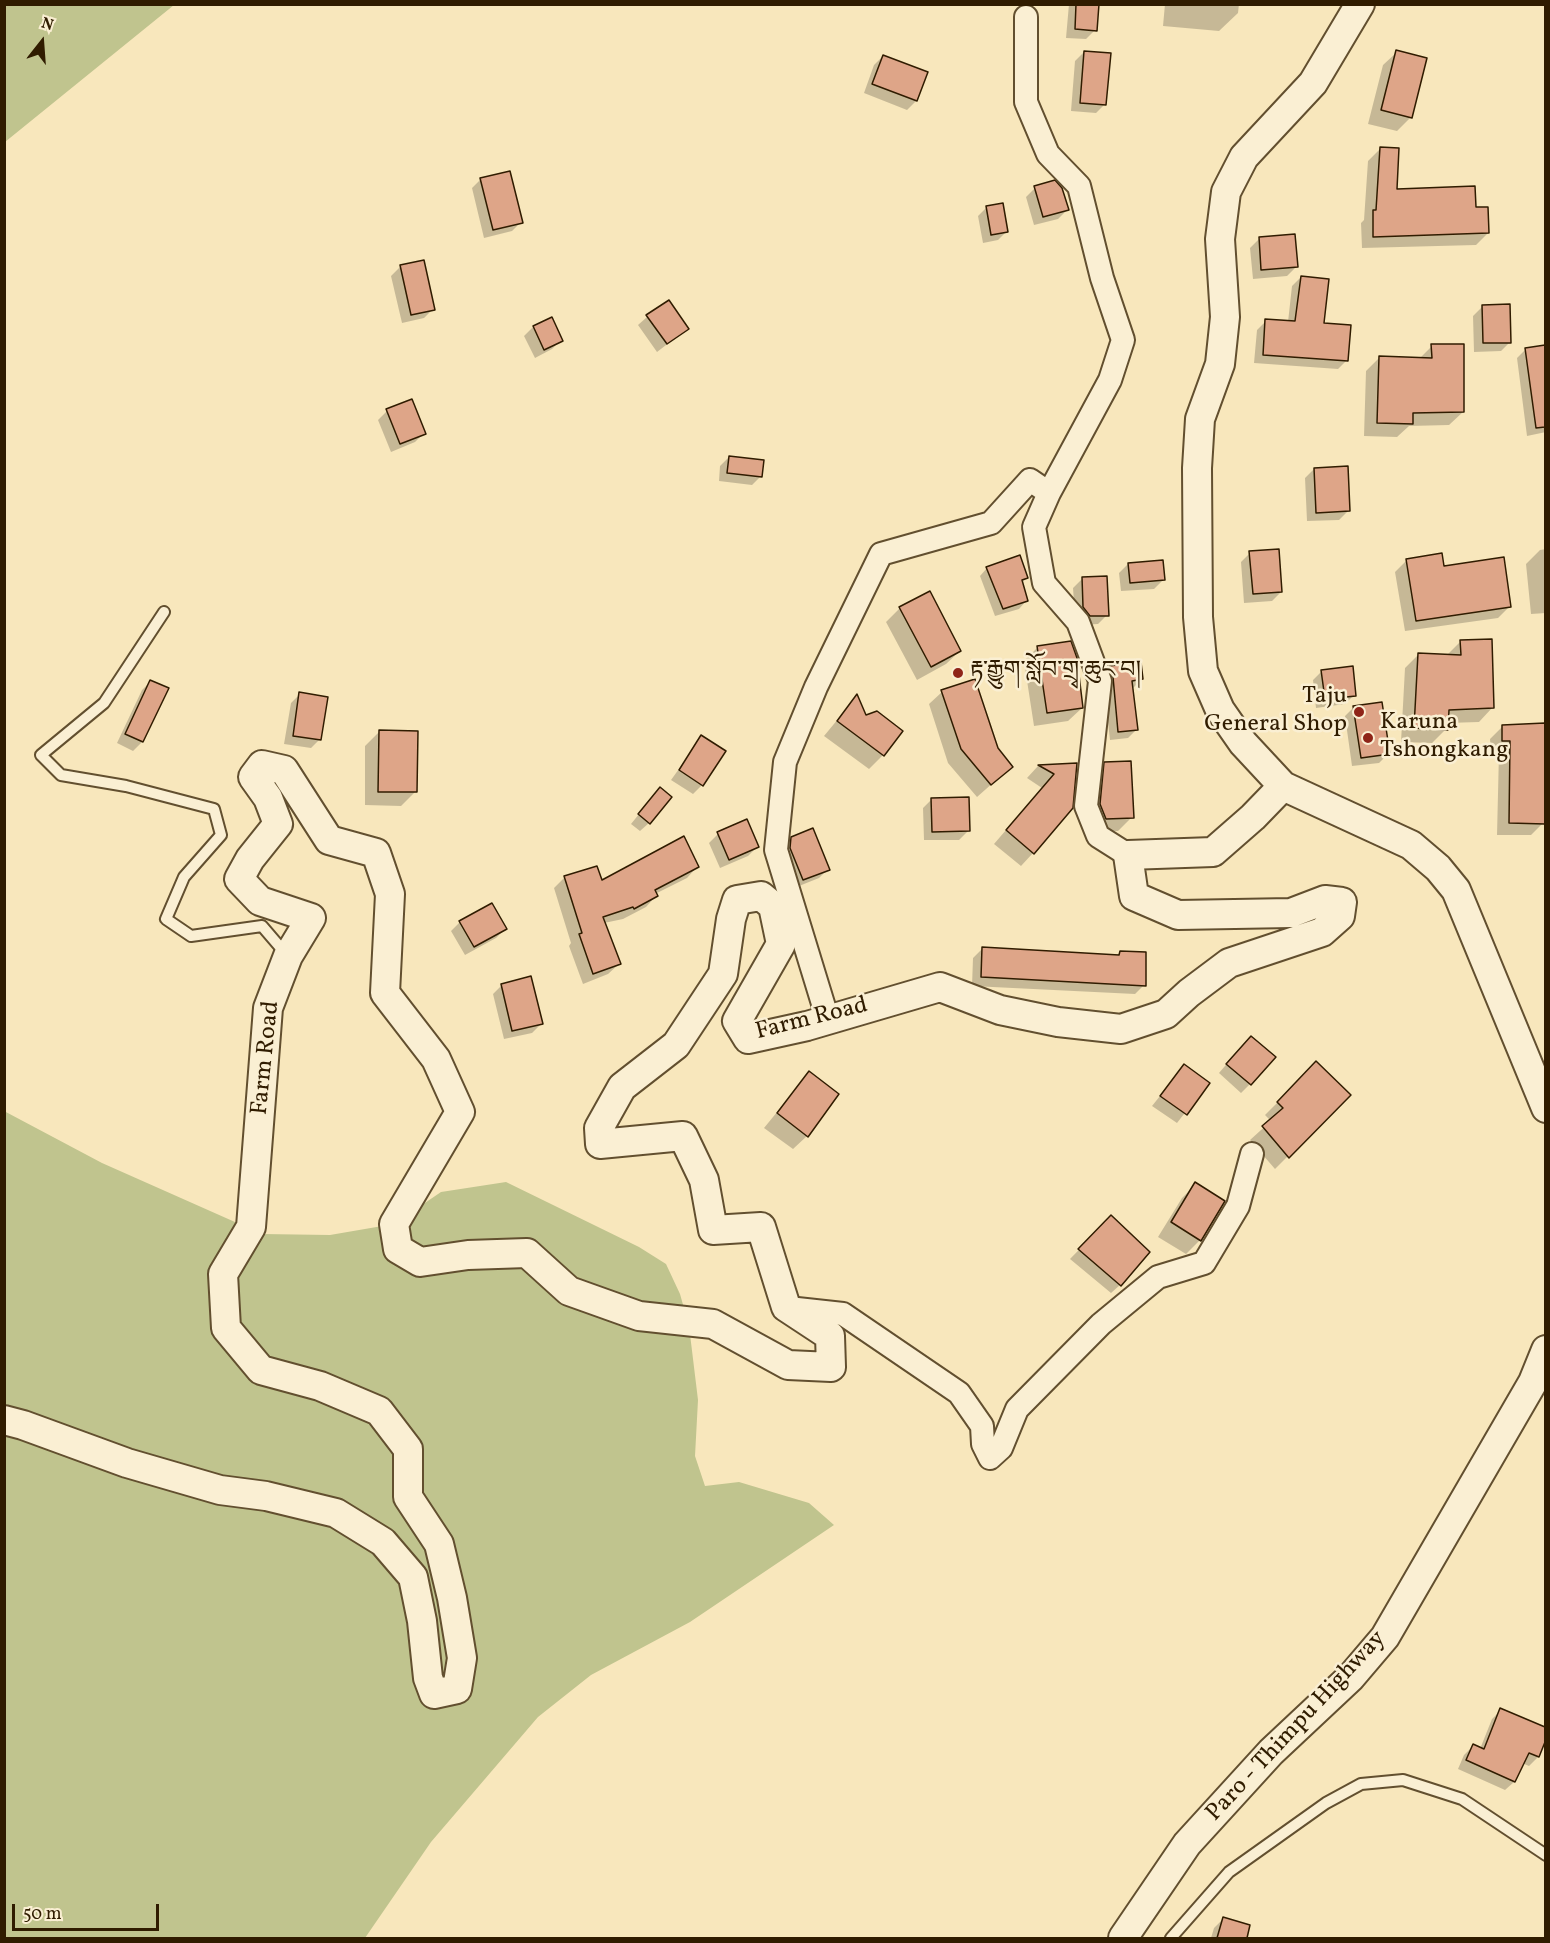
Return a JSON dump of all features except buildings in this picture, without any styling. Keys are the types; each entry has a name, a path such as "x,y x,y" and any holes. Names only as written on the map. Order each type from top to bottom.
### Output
{"street":[{"path":"1360,4 1313,83 1244,157 1226,192 1220,239 1225,317 1220,364 1200,419 1198,617 1203,671 1220,710 1244,743 1282,786 1412,845 1438,868 1456,890 1545,1108"},
{"path":"1026,17 1026,102 1048,154 1079,186 1102,278 1123,340 1110,380 1049,492 1034,527 1044,583 1078,622 1100,681 1086,806 1098,836 1128,855 1214,852 1254,817 1282,786"},
{"path":"828,1020 776,850 785,762 811,698 881,554 991,523 1030,480 1049,492"},
{"name":"Farm Road","path":"4,1420 127,1463 220,1490 266,1496 336,1513 383,1542 413,1577 422,1621 428,1678 434,1694 457,1689 462,1658 452,1598 439,1544 408,1497 408,1449 379,1411 320,1386 261,1370 226,1328 223,1274 251,1227 268,1008 288,957 311,918 260,901 239,879 250,859 278,824 268,798 253,777 262,765 284,770 329,840 376,852 390,894 385,993 436,1059 460,1112 394,1224 399,1249 420,1262 468,1255 527,1253 570,1291 639,1316 713,1324 788,1365 831,1367 830,1336 786,1307 761,1227 713,1230 704,1180 682,1136 600,1144 599,1128 622,1087 676,1044 723,974 731,919 737,900 761,896 773,906 780,944 737,1021 748,1039 828,1020 940,987 1000,1010 1058,1022 1121,1029 1166,1014 1189,993 1229,963 1323,932 1341,916 1342,902 1325,900 1292,913 1178,915 1134,896 1128,855"},
{"path":"786,1307 843,1314 959,1393 982,1426 983,1444 990,1458 1002,1448 1017,1409 1101,1323 1158,1277 1204,1263 1238,1206 1252,1154"},
{"name":"Paro - Thimpu Highway","path":"1123,1938 1187,1844 1271,1752 1351,1677 1385,1637 1533,1382 1545,1350"}],"lane":[{"path":"164,612 104,703 41,754 61,775 126,786 214,809 221,835 184,877 166,919 191,936 262,926 288,957"},
{"path":"1171,1938 1229,1872 1326,1803 1361,1784 1403,1780 1462,1799 1545,1855"}],"green space":[{"path":"5,4 174,4 174,5 5,142"},
{"path":"4,1111 102,1163 262,1234 330,1235 394,1224 441,1192 506,1182 639,1247 666,1264 680,1294 689,1326 698,1400 695,1456 705,1486 739,1482 809,1503 834,1525 690,1622 591,1675 538,1717 431,1842 365,1938 5,1938"}],"place":[{"name":"རྟ་རྒྱུག་སློབ་གྲྭ་ཆུང་བ།","path":"958,673"},
{"name":"Taju General Shop","path":"1359,712"},
{"name":"Karuna Tshongkang","path":"1368,738"}]}
